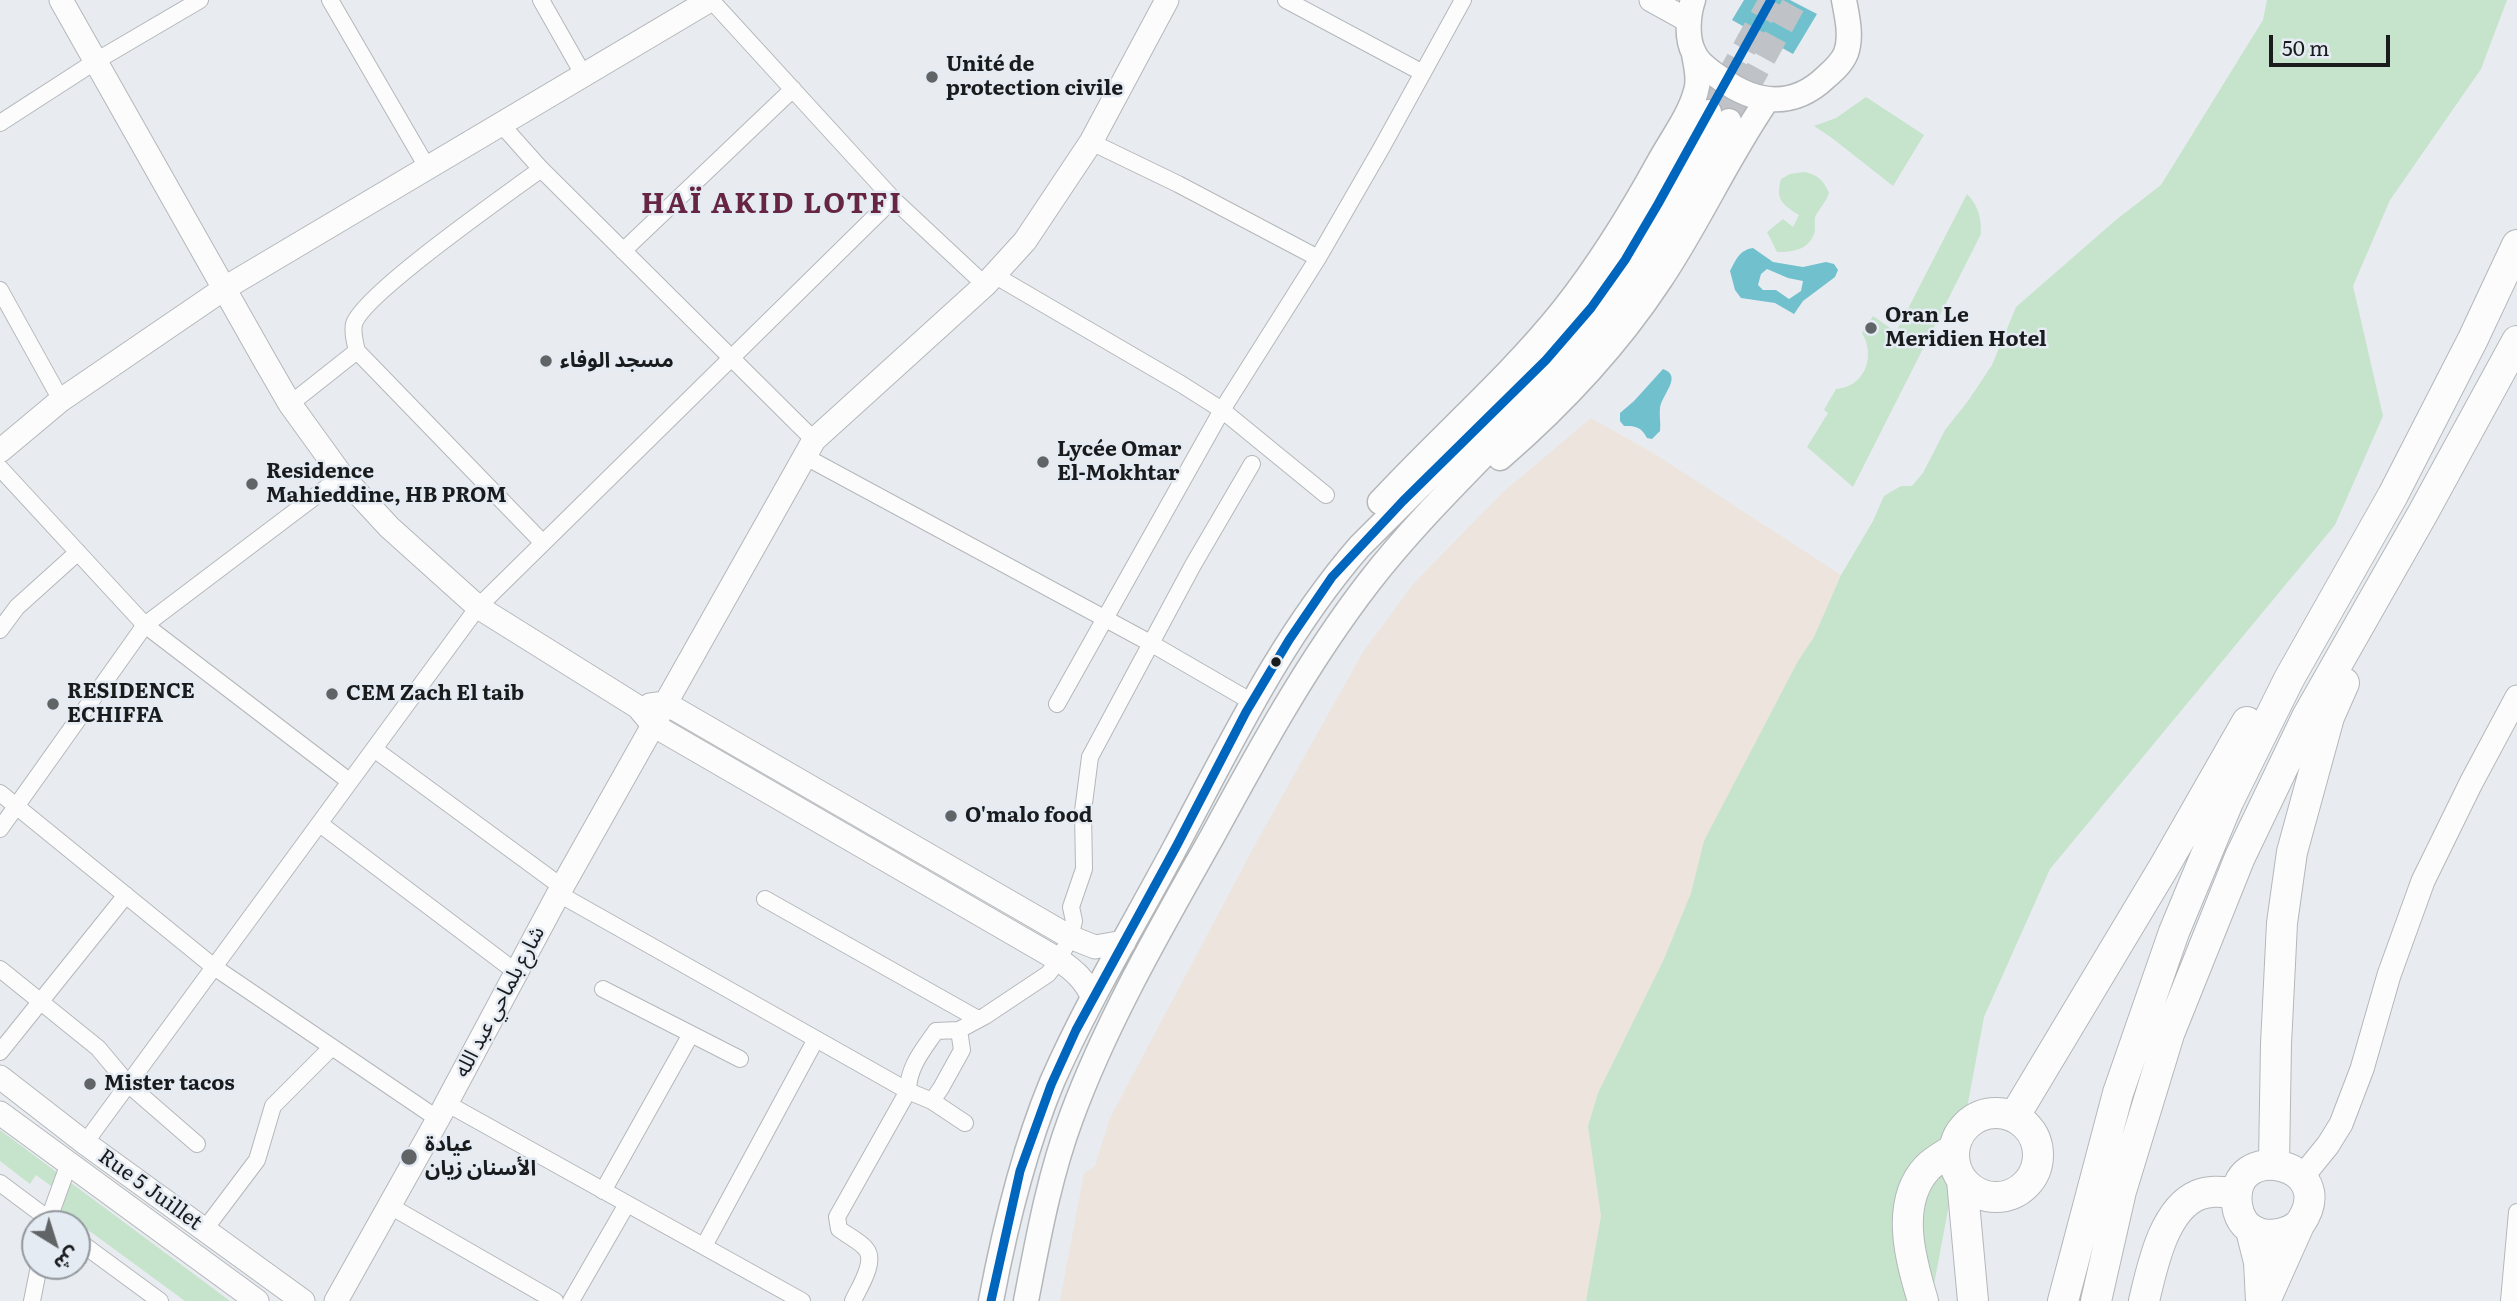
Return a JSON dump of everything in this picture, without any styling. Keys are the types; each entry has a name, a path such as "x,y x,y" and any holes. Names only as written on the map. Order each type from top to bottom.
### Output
{"highway":[{"path":"2063,1301 2118,1093 2174,932 2228,802 2277,704 2393,495 2473,339 2517,245"},
{"path":"2096,1301 2121,1191 2168,1034 2240,856 2307,717 2517,341"},
{"path":"2014,1117 2164,867 2285,656 2342,566 2393,495"},
{"path":"2274,1163 2282,923 2292,852 2329,717 2423,513"},
{"path":"1969,1249 1983,1217 1991,1208 2011,1195 2029,1182 2035,1173 2038,1151 2031,1131 2014,1117 1992,1113 1971,1121 1957,1138 1954,1149 1956,1170 1962,1180 1978,1194 1989,1197 2011,1195"},
{"path":"1923,1301 1910,1257 1907,1227 1911,1197 1925,1170 1954,1149"},
{"path":"2263,1301 2309,1207 2307,1186 2302,1177 2285,1165 2274,1163 2254,1168 2246,1175 2236,1193 2236,1207 2251,1230 2260,1235 2281,1236 2299,1225"},
{"path":"1962,1180 1973,1301"},
{"path":"2144,1301 2155,1256 2170,1223 2181,1207 2198,1195 2236,1193"},
{"path":"2251,1230 2259,1262 2263,1301"}],"main road":[{"path":"61,0 290,404 342,476 389,527 478,607 638,707 653,725 1059,960 1087,984 1093,998"},
{"path":"0,452 61,400 225,288 711,0"},
{"name":"شارع بلماحي عبد الله","path":"336,1301 442,1111 560,890 809,448 990,280 1025,242 1091,142 1167,0"},
{"path":"1308,611 1333,563 1361,523 1410,469 1525,354 1563,310 1598,264 1633,208 1692,100 1698,74 1690,40 1691,11 1651,0"},
{"path":"1694,54 1709,71 1729,85 1767,100 1792,98 1814,88 1840,64 1847,51 1849,25 1844,0"},
{"path":"1398,546 1530,432 1595,366 1660,281 1767,100"},
{"path":"991,1301 1020,1171 1051,1085 1076,1030 1252,702 1332,577 1546,360 1591,308 1719,116 1658,245 1593,336 1398,546 1315,656 1205,849 1094,1061 1070,1121 1044,1207 1026,1301"},
{"path":"2302,1177 2328,1145 2346,1112 2362,1069 2389,975 2419,891 2436,851 2517,697"},
{"path":"638,707 665,703 1070,937 1095,947 1124,942"},
{"name":"Rue 5 Juillet","path":"0,1077 85,1143 303,1301"},
{"name":"Rue 5 Juillet","path":"0,1113 257,1301"}],"street":[{"path":"0,123 96,61 200,0"},
{"path":"330,0 427,167"},
{"path":"541,0 583,74"},
{"path":"711,0 893,199 990,280 1181,384 1222,410 1326,495"},
{"path":"1286,0 1423,73"},
{"path":"1057,704 1222,410 1318,258 1463,0"},
{"path":"623,251 793,89"},
{"path":"500,123 541,169 729,358 809,448 1103,619 1252,702"},
{"path":"1091,142 1178,184 1318,258"},
{"path":"541,169 407,269 380,293 354,322 354,337 357,351 542,542"},
{"path":"85,1143 478,607 893,199"},
{"path":"0,290 61,400"},
{"path":"290,404 357,351"},
{"path":"853,1301 868,1266 869,1255 862,1246 839,1229 837,1217 908,1091 908,1078 918,1056 936,1031 959,1030 1048,974 1059,960 1070,937 1074,921 1071,907 1084,869 1083,811 1090,757 1193,565 1252,464"},
{"path":"0,468 145,625 349,781"},
{"path":"0,829 145,625 342,476"},
{"path":"0,629 18,607 78,552"},
{"path":"374,749 560,890 816,1040 908,1091 932,1101 965,1123"},
{"path":"0,793 214,967 331,1047 442,1111 627,1204 704,1247 780,1296 802,1301"},
{"path":"320,824 516,972"},
{"path":"0,1052 126,894"},
{"path":"765,899 978,1018"},
{"path":"0,969 98,1048 130,1085 197,1144"},
{"path":"603,989 740,1059"},
{"path":"932,1101 942,1088 962,1049 959,1030"},
{"path":"603,1191 691,1034"},
{"path":"704,1247 816,1040"},
{"path":"205,1230 257,1160 274,1106 331,1047"},
{"path":"54,1210 69,1163"},
{"path":"0,1183 35,1210"},
{"path":"570,1301 627,1204"},
{"path":"390,1206 555,1301"},
{"path":"2509,1301 2517,1212"},
{"path":"91,1250 160,1301"},
{"path":"32,1301 36,1280"}],"shaded area":[{"path":"1591,418 1658,456 1841,575 1814,637 1798,661 1705,841 1691,893 1664,959 1598,1093 1588,1126 1601,1216 1586,1301 1060,1301 1084,1173 1095,1166 1110,1118 1256,843 1363,652 1414,583 1503,492"}],"green space":[{"path":"2267,0 2507,0 2481,69 2390,200 2353,286 2383,416 2335,525 2050,869 1984,1017 1931,1301 1586,1301 1601,1216 1588,1126 1598,1093 1664,959 1691,893 1704,841 1798,661 1814,637 1841,575 1873,521 1884,496 1901,486 1912,486 1923,473 1945,430 1992,365 2016,307 2117,219 2161,185 2263,20"},
{"path":"1866,97 1924,135 1893,186 1814,126 1836,118"},
{"path":"1804,172 1819,179 1829,193 1815,217 1815,232 1808,244 1794,251 1777,252 1767,232 1783,219 1793,227 1799,215 1780,197 1781,179 1790,174"},
{"path":"1967,194 1978,213 1981,234 1853,487 1807,447 1828,413 1824,410 1836,389 1854,383 1865,369 1868,351 1862,333 1873,316 1896,332"},
{"path":"0,1130 230,1301 185,1301 91,1232 91,1210 61,1210 58,1208 65,1196 36,1175 30,1184 0,1161"}],"water":[{"path":"1744,0 1790,0 1817,14 1793,54 1732,20"},
{"path":"1753,248 1773,262 1803,267 1826,262 1834,264 1838,270 1835,277 1803,301 1794,314 1775,303 1741,298 1735,290 1730,271 1738,256","holes":["1767,269 1803,281 1801,291 1789,299 1776,290 1763,290 1758,285 1761,274"]},
{"path":"1663,369 1669,372 1671,381 1660,408 1660,431 1652,439 1647,438 1638,428 1624,426 1620,421 1620,413"}],"tunnel":[{"path":"1709,112 1771,0"},
{"path":"1729,121 1796,0"}],"transit line":[{"path":"991,1301 1020,1171 1051,1085 1076,1030 1246,712 1289,640 1332,577 1403,501 1546,360 1591,308 1625,260 1658,204 1771,0"}],"place":[{"name":"Unité de protection civile","path":"932,77"},
{"name":"Oran Le Meridien Hotel","path":"1871,328"},
{"name":"مسجد الوفاء","path":"546,361"},
{"name":"Lycée Omar El-Mokhtar","path":"1043,462"},
{"name":"Residence Mahieddine, HB PROM","path":"252,484"},
{"name":"CEM Zach El taib","path":"332,694"},
{"name":"RESIDENCE ECHIFFA","path":"53,704"},
{"name":"O'malo food","path":"951,816"},
{"name":"Mister tacos","path":"90,1084"},
{"name":"عيادة الأسنان زيان","path":"409,1157"}],"district":[{"name":"HAÏ AKID LOTFI","path":"772,205"}]}
